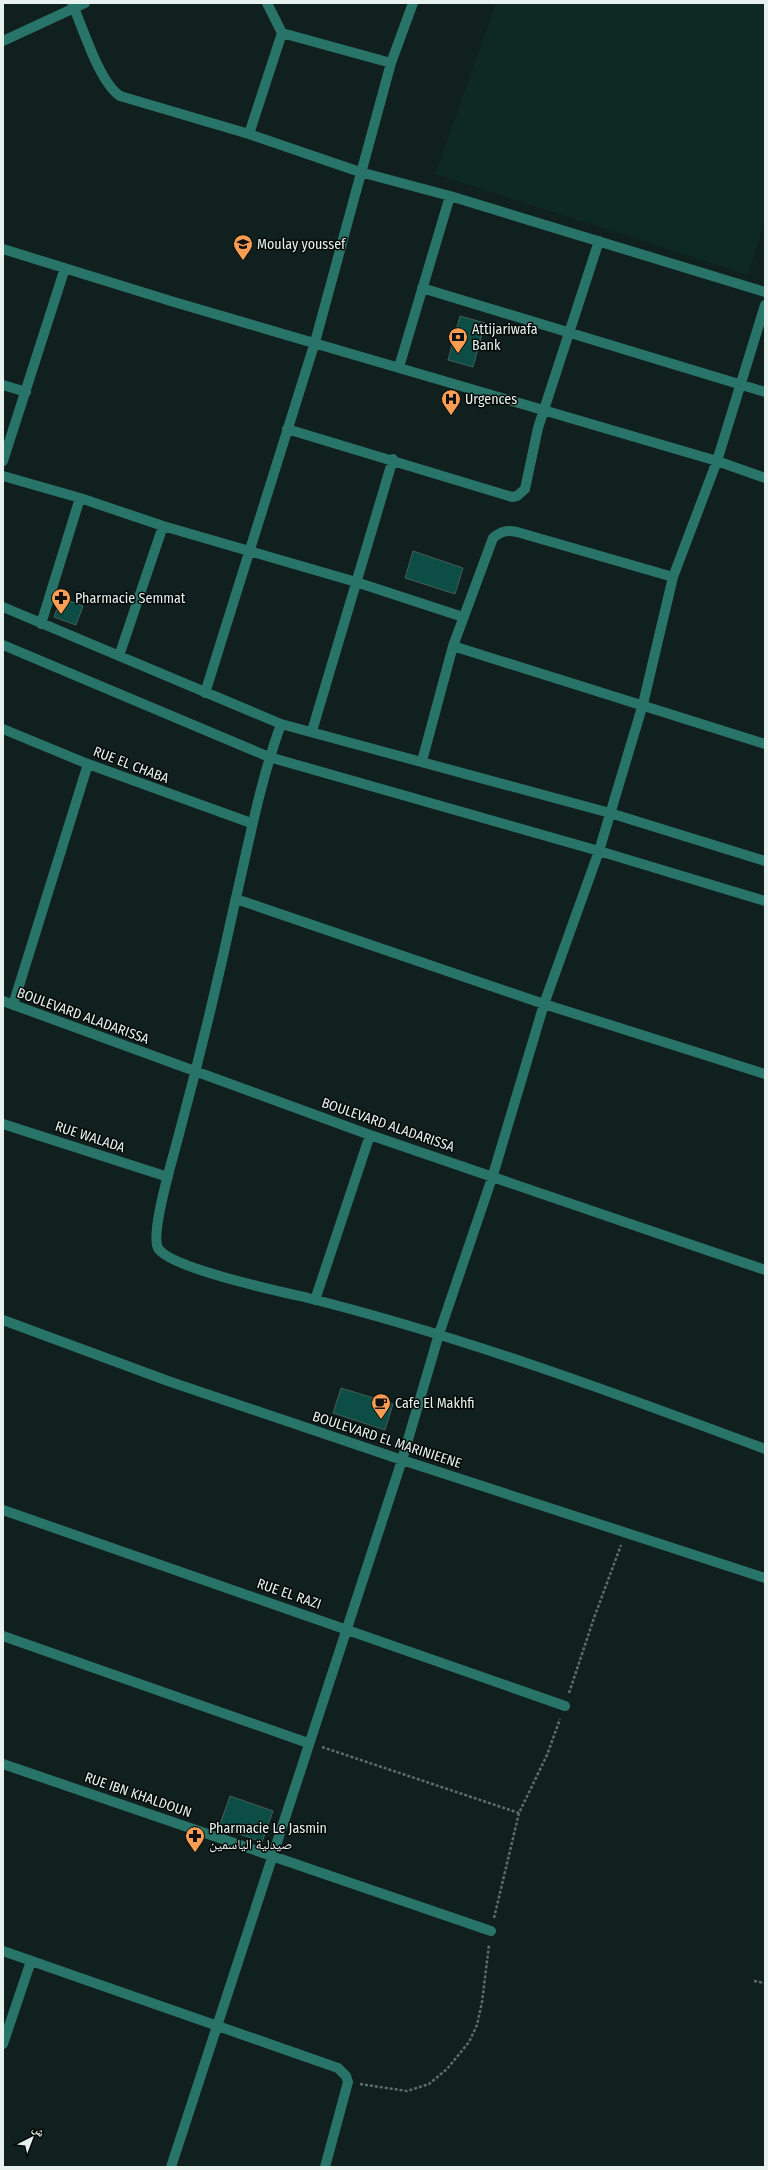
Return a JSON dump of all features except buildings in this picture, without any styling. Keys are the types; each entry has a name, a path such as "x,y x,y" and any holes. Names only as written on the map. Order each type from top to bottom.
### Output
{"street":[{"path":"3,41 73,5 85,3"},
{"path":"249,134 282,32 267,3"},
{"path":"205,693 315,342 360,172 391,63 413,3"},
{"path":"73,5 103,75 113,92 120,96 249,134 360,172 450,196 765,292"},
{"path":"282,32 391,63"},
{"path":"399,367 450,196"},
{"path":"287,429 393,459 512,497 517,496 525,489 538,428 599,241"},
{"path":"3,249 174,302 315,342 717,461 765,478"},
{"path":"3,461 65,268"},
{"path":"422,288 765,392"},
{"path":"171,2167 345,1629 402,1460 439,1334 493,1175 544,1004 599,851 643,704 673,578 717,461 765,305"},
{"path":"3,385 26,392"},
{"path":"312,731 393,459"},
{"path":"3,476 80,498 163,526 356,582 463,617"},
{"path":"41,624 80,498"},
{"path":"119,656 163,526"},
{"path":"422,761 453,646 493,538 503,531 517,532 673,578"},
{"path":"3,608 281,724 312,731 610,813 765,861"},
{"path":"3,645 269,757 599,851 765,902"},
{"path":"453,646 643,704 765,744"},
{"path":"281,724 269,757 252,823 196,1072 168,1177 156,1234 157,1245 163,1254 174,1261 244,1282 439,1334 654,1408 765,1449"},
{"name":"RUE EL CHABA","path":"3,729 88,764 252,823"},
{"path":"8,1003 88,764"},
{"path":"236,898 544,1004 765,1074"},
{"name":"BOULEVARD ALADARISSA","path":"8,1003 370,1135 493,1175 765,1270"},
{"name":"RUE WALADA","path":"3,1124 168,1177"},
{"path":"315,1300 370,1135"},
{"name":"BOULEVARD EL MARINIEENE","path":"3,1320 168,1381 402,1460 765,1578"},
{"name":"RUE EL RAZI","path":"3,1510 565,1706"},
{"path":"3,1636 308,1743"},
{"name":"RUE IBN KHALDOUN","path":"3,1764 491,1931"},
{"path":"3,1951 338,2068 346,2076 348,2082 325,2167"},
{"path":"3,2044 31,1961"}],"path":[{"path":"348,2082 408,2091 429,2084 447,2069 469,2042 477,2025 482,2002 485,1967 491,1931 518,1813 547,1755 594,1618 626,1532"},
{"path":"308,1743 518,1813"},
{"path":"754,1981 765,1983"}],"shaded area":[{"path":"496,3 765,3 765,221 748,275 435,174"}],"place":[{"name":"Moulay youssef","path":"243,261"},
{"name":"Attijariwafa Bank","path":"458,354"},
{"name":"Urgences","path":"451,416"},
{"name":"Pharmacie Semmat","path":"61,615"},
{"name":"Cafe El Makhfi","path":"381,1420"},
{"name":"Pharmacie Le Jasmin صيدلية الياسمين","path":"195,1853"}]}
